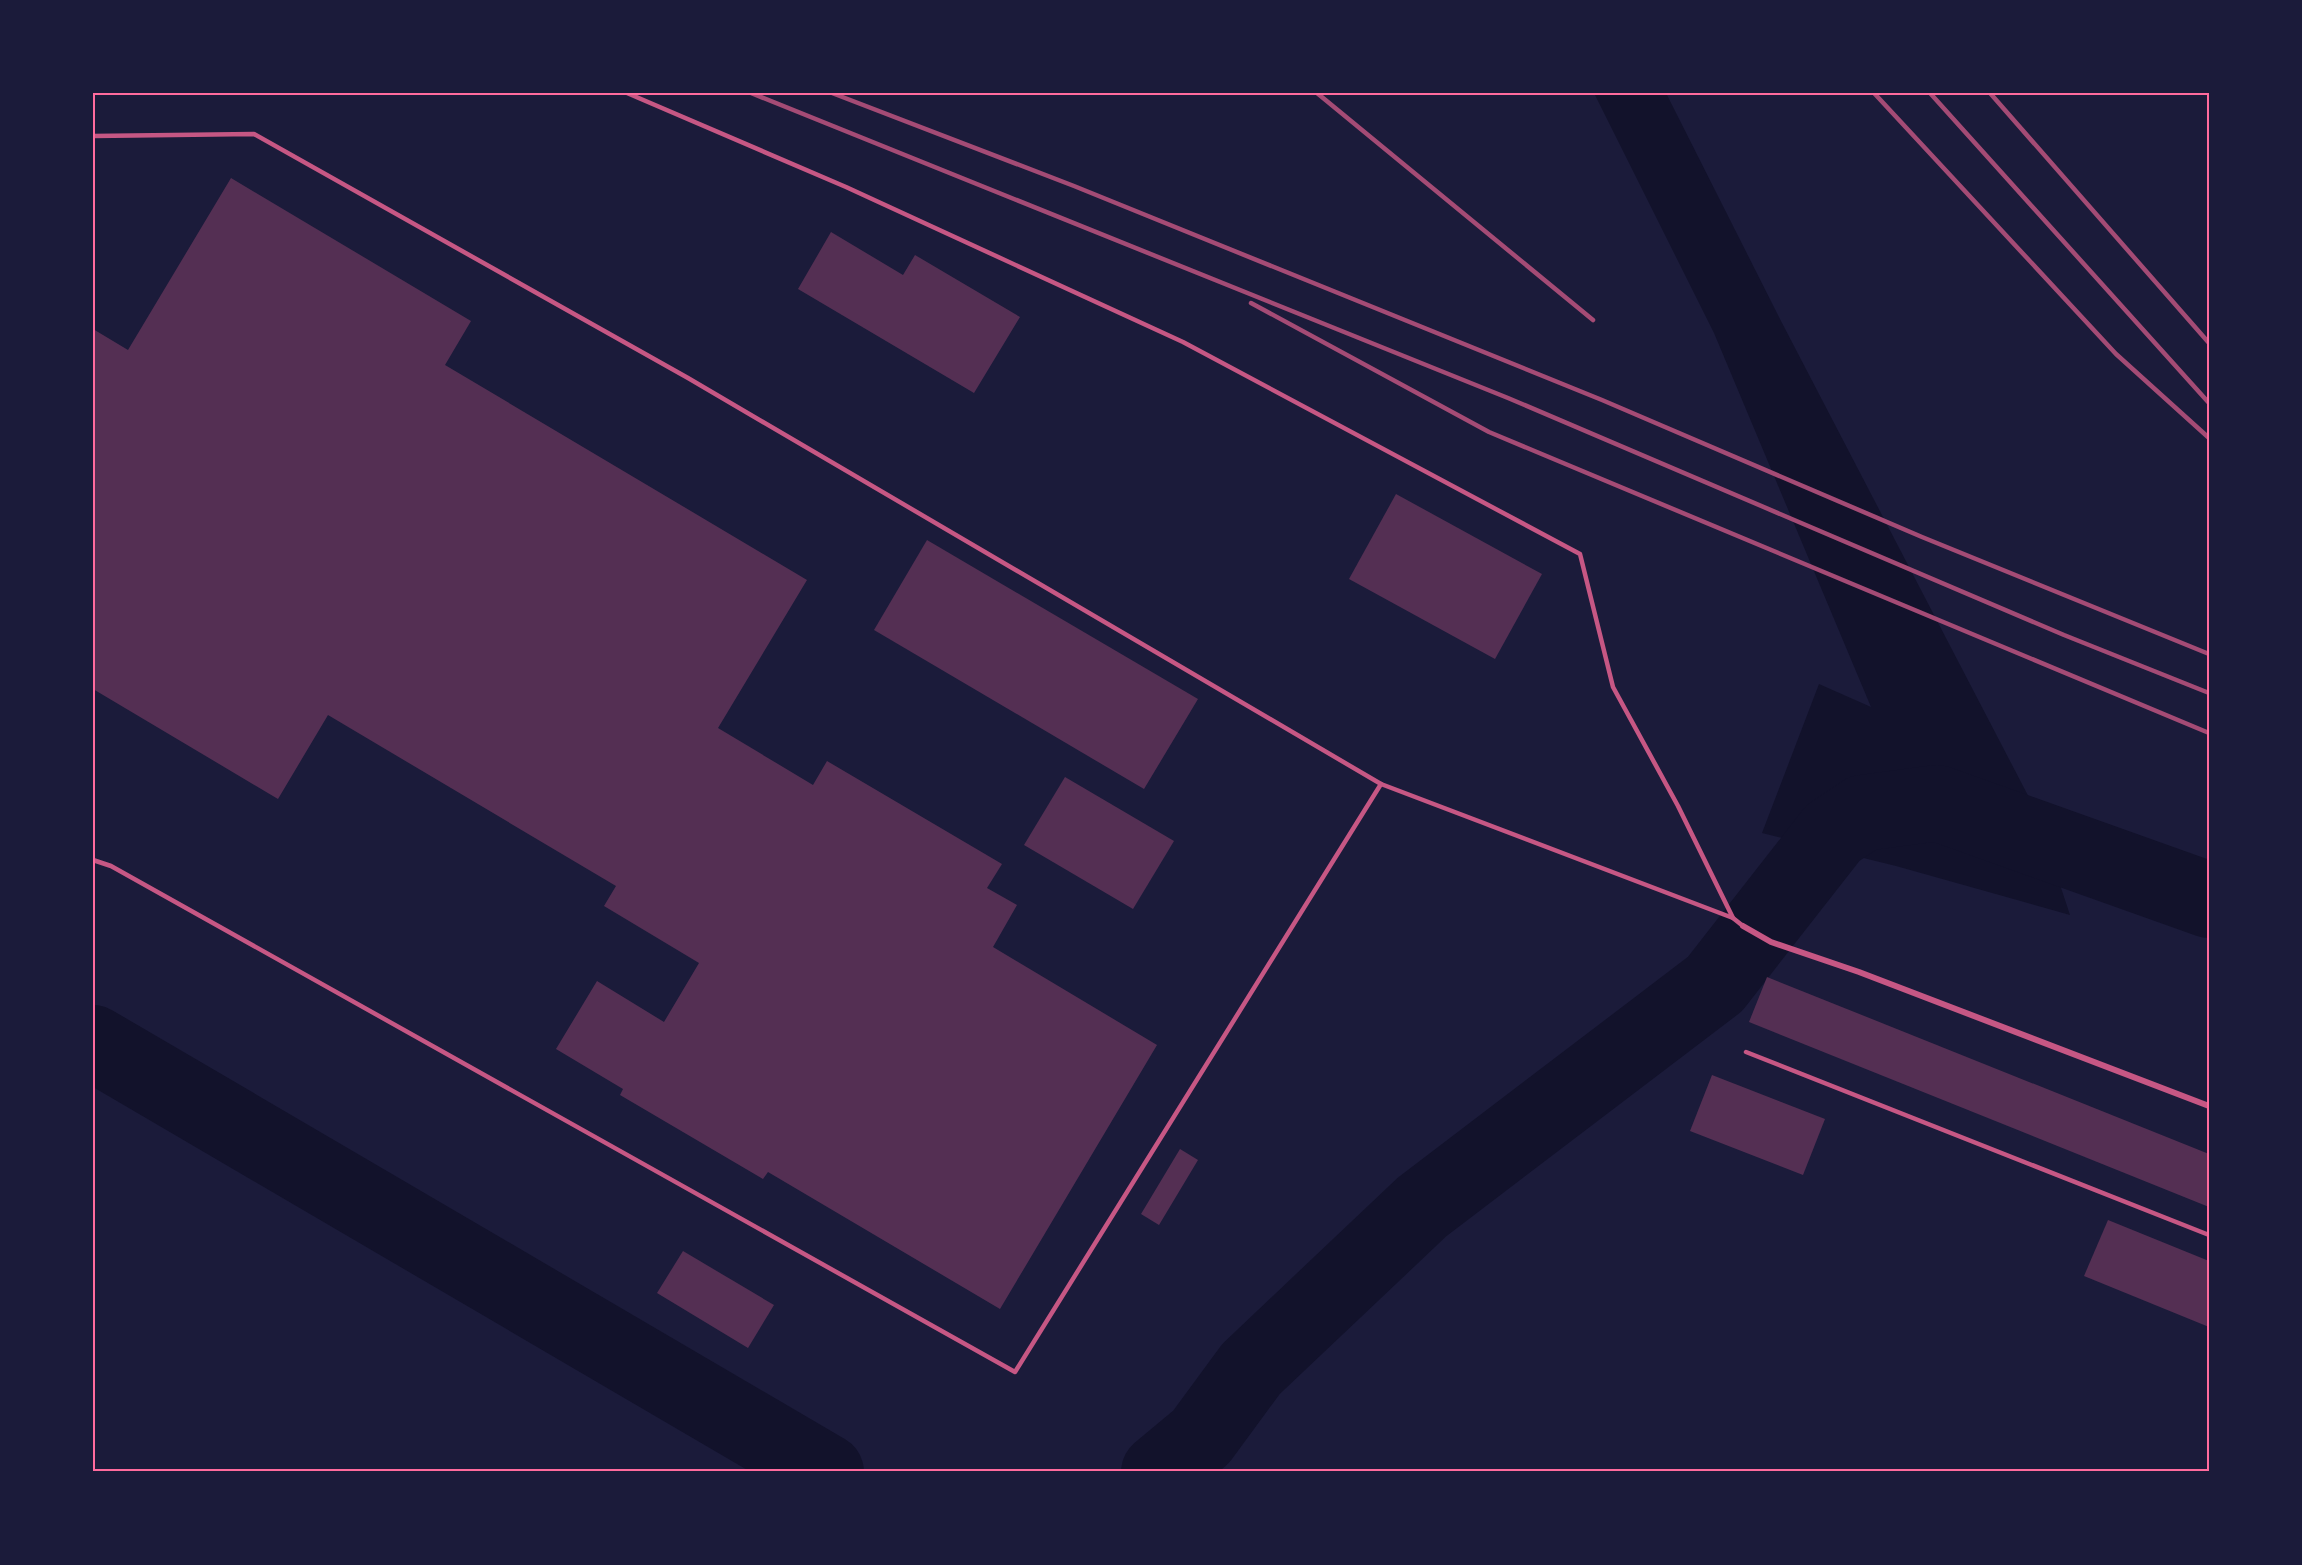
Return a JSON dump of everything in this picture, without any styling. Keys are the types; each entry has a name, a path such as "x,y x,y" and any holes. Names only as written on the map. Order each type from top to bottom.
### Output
{"street":[{"path":"1743,926 1772,942 1870,976 2209,1106"}],"lane":[{"path":"627,93 846,187 1183,342 1580,554 1613,687 1678,806 1733,918"},
{"path":"93,136 254,134 688,378 1381,784 1733,918 1743,926"},
{"path":"93,860 111,866 1015,1372 1381,784"},
{"path":"1746,1052 2209,1235"}],"shaded area":[{"path":"1594,93 1666,93 1781,321 2035,809 2070,915 1896,866 1762,833 1819,684 1871,707 1714,333"}],"building":[{"path":"231,178 471,321 445,365 807,580 718,728 813,785 827,761 1002,864 987,888 1017,905 993,947 1157,1045 1000,1309 768,1172 763,1179 620,1095 623,1089 556,1049 597,981 664,1022 699,963 604,906 616,886 328,715 278,799 93,689 93,329 128,350"},
{"path":"831,232 903,275 915,255 1020,317 974,393 798,289"},
{"path":"1396,494 1542,574 1495,659 1349,579"},
{"path":"927,540 1198,699 1144,789 874,630"},
{"path":"1065,777 1174,841 1133,909 1024,845"},
{"path":"1767,977 2209,1154 2209,1207 1749,1022"},
{"path":"1712,1075 1825,1119 1803,1175 1690,1131"},
{"path":"1180,1149 1198,1160 1159,1225 1141,1214"},
{"path":"2108,1220 2209,1261 2209,1327 2084,1276"},
{"path":"683,1251 774,1305 748,1348 657,1293"}],"waterway":[{"path":"1159,1472 1201,1437 1251,1369 1422,1207 1715,984 1833,833 1863,813 1937,803 2209,900"},
{"path":"93,1043 826,1472"}],"railway":[{"path":"751,93 1508,398 2064,635 2209,693"},
{"path":"832,93 1074,186 1602,400 1922,537 2209,654"},
{"path":"1317,93 1593,320"},
{"path":"1874,93 2116,354 2209,438"},
{"path":"1930,93 2209,403"},
{"path":"1990,93 2209,343"},
{"path":"1251,303 1489,432 2209,733"}]}
